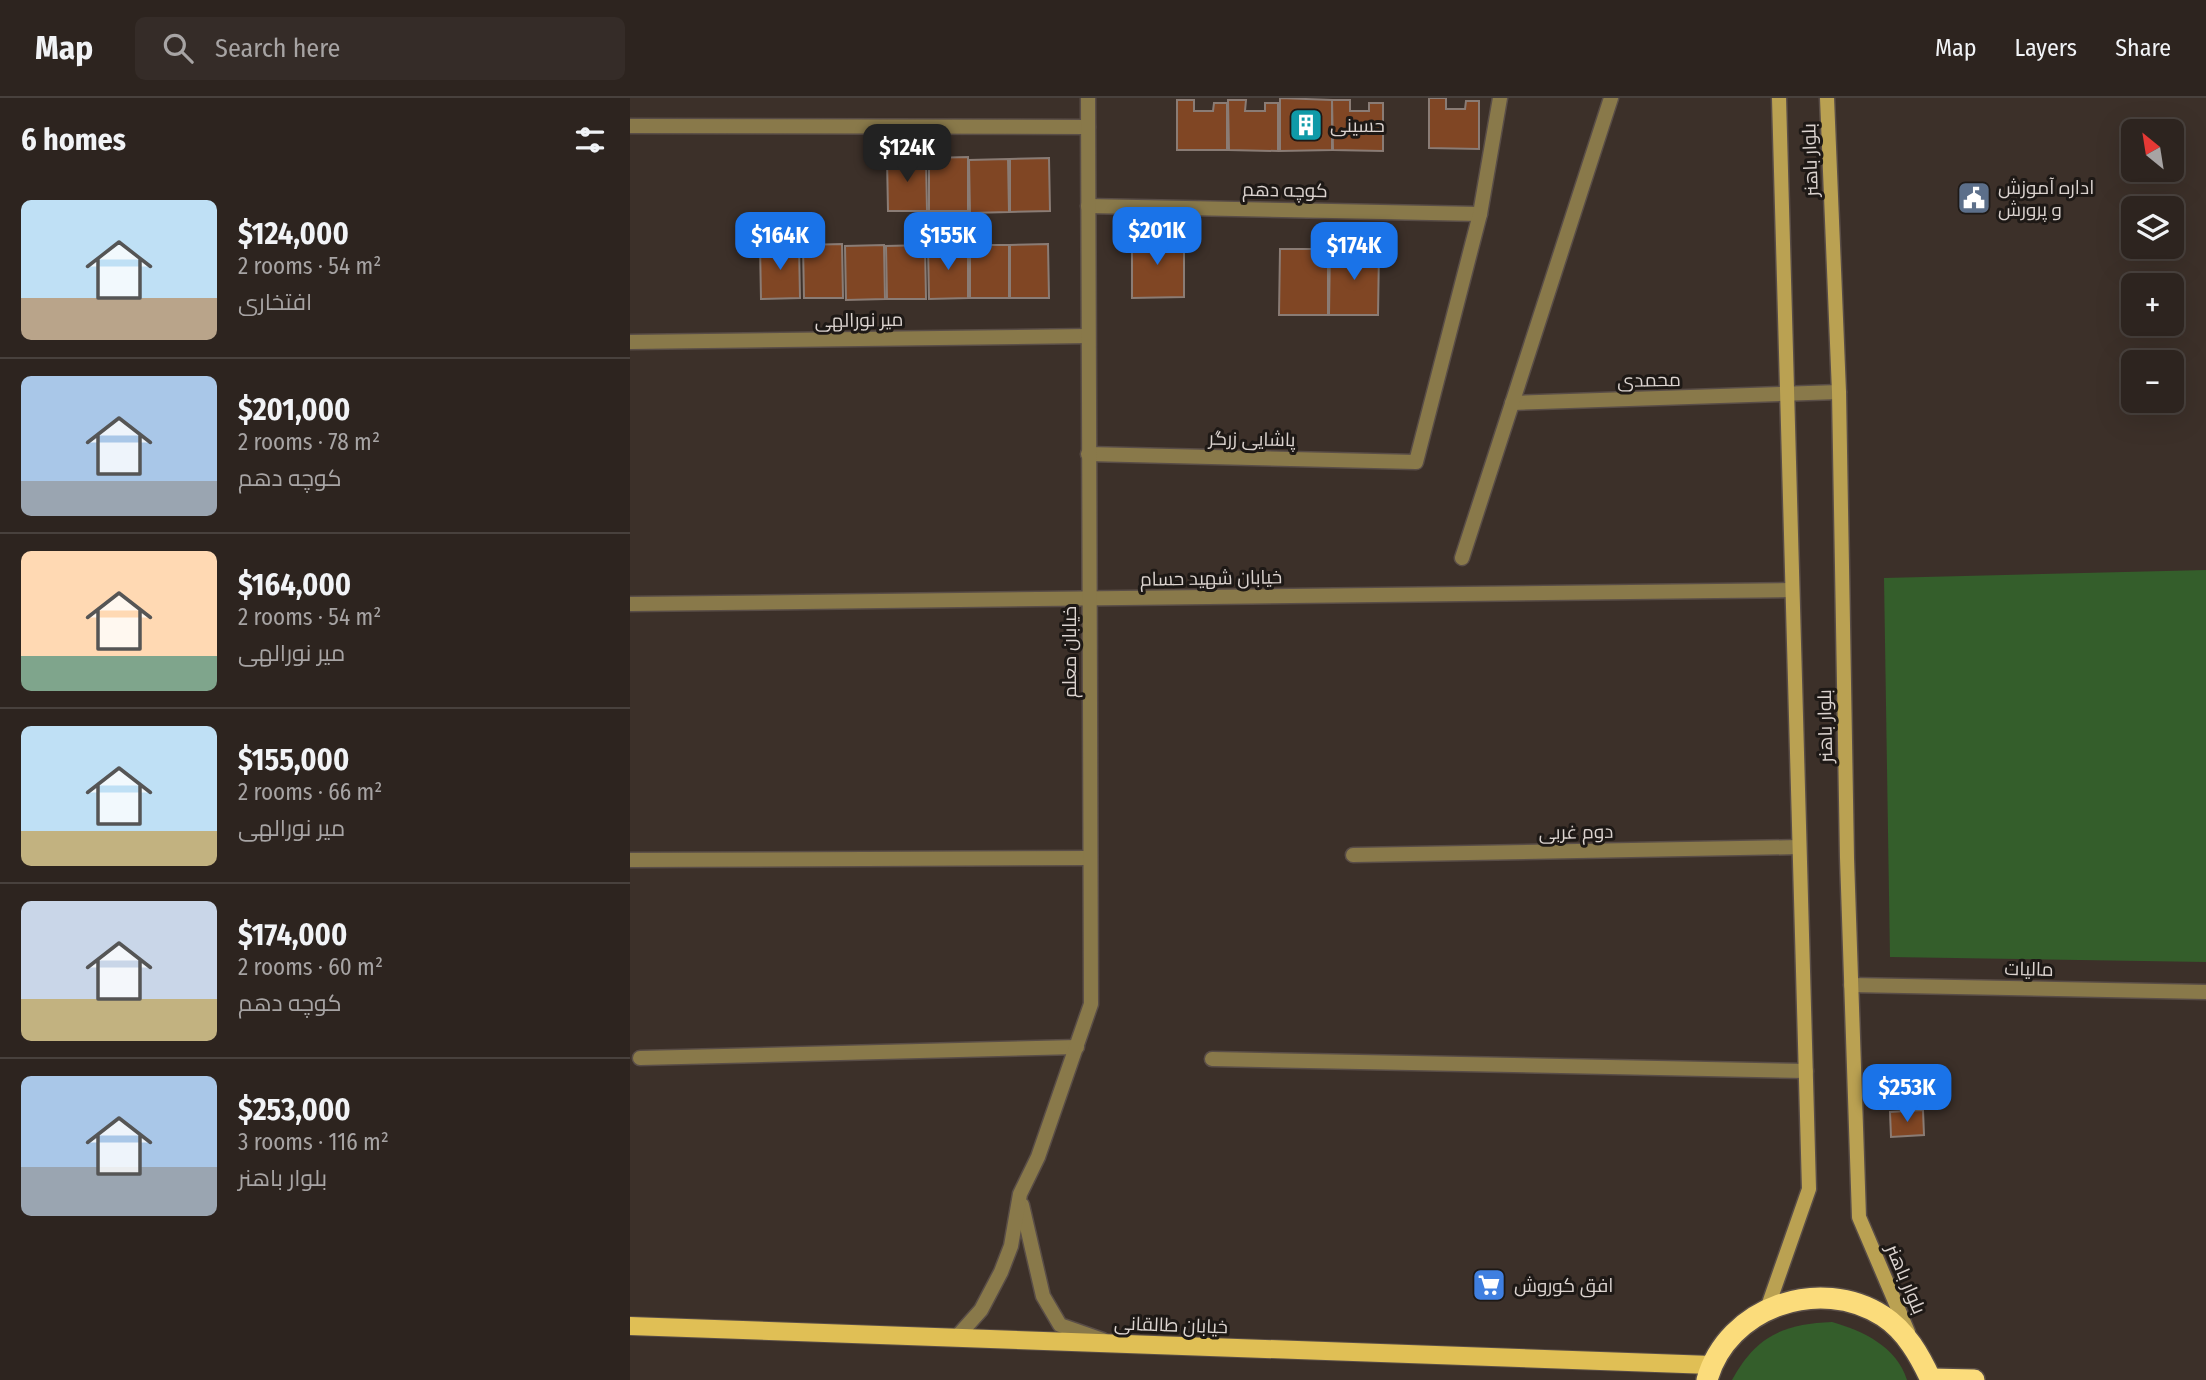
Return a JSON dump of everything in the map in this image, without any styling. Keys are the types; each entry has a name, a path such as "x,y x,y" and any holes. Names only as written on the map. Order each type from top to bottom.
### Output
{"highway":[{"path":"1709,1373 1734,1332 1767,1309 1806,1297 1846,1300 1883,1316 1913,1343 1931,1380 1974,1380"}],"main road":[{"name":"خیابان طالقانی","path":"630,1326 1115,1344 1709,1373"}],"street":[{"name":"خیابان معلم","path":"956,1338 981,1310 1001,1272 1011,1246 1020,1194 1038,1157 1091,1004 1088,98"},
{"path":"1480,214 1500,98"},
{"path":"1462,558 1611,98"},
{"name":"بلوار باهنر","path":"1767,1309 1810,1189 1779,98"},
{"name":"بلوار باهنر","path":"1827,98 1839,391 1851,985 1859,1217 1913,1343"},
{"path":"630,126 1088,127"},
{"name":"کوچه دهم","path":"1088,206 1480,214"},
{"name":"پاشایی زرگر","path":"1088,454 1416,462 1480,214"},
{"name":"میر نورالهی","path":"630,342 1088,336"},
{"name":"محمدی","path":"1512,402 1787,396 1839,391"},
{"name":"خیابان شهید حسام","path":"630,604 1792,590"},
{"name":"دوم غربی","path":"1353,855 1799,847"},
{"path":"630,860 1090,858"},
{"name":"مالیات","path":"1851,985 2206,992"},
{"path":"640,1058 1077,1046"},
{"path":"1212,1059 1806,1071"},
{"path":"1020,1194 1043,1296 1060,1325 1115,1344"}],"green space":[{"path":"2206,570 2206,962 1890,957 1884,578"},
{"path":"1832,1322 1866,1335 1887,1349 1902,1368 1907,1380 1732,1380 1751,1353 1773,1335 1799,1326"}],"building":[{"name":"حسینی","path":"1280,98 1332,100 1332,150 1280,151"},
{"path":"1429,98 1446,98 1446,109 1465,109 1466,101 1479,101 1479,149 1429,148"},
{"path":"1177,100 1194,100 1194,111 1213,111 1214,103 1227,103 1227,150 1177,150"},
{"path":"1228,100 1246,100 1245,111 1265,111 1265,103 1278,103 1278,151 1229,150"},
{"path":"1332,100 1350,100 1350,111 1369,111 1369,103 1383,103 1383,151 1333,150"},
{"path":"926,157 927,211 888,211 887,158"},
{"path":"968,157 968,211 929,211 929,158"},
{"path":"1049,158 1050,211 1010,212 1010,159"},
{"path":"1008,159 1009,212 970,213 969,160"},
{"path":"1132,233 1168,233 1168,247 1184,247 1184,297 1132,298"},
{"path":"842,244 843,298 804,298 803,245"},
{"path":"1048,244 1049,298 1010,298 1010,245"},
{"path":"760,245 799,245 800,298 761,299"},
{"path":"884,245 885,299 846,300 845,246"},
{"path":"925,245 926,299 887,299 886,246"},
{"path":"968,245 968,298 929,299 928,246"},
{"path":"970,245 1009,245 1009,298 970,298"},
{"path":"1280,249 1328,249 1328,315 1279,315"},
{"path":"1330,249 1379,250 1378,315 1329,315"},
{"path":"1923,1110 1924,1135 1891,1137 1890,1112"}],"place":[{"name":"حسینی","path":"1306,125"},
{"name":"اداره آموزش و پرورش","path":"1974,198"},
{"name":"افق کوروش","path":"1489,1285"}]}
